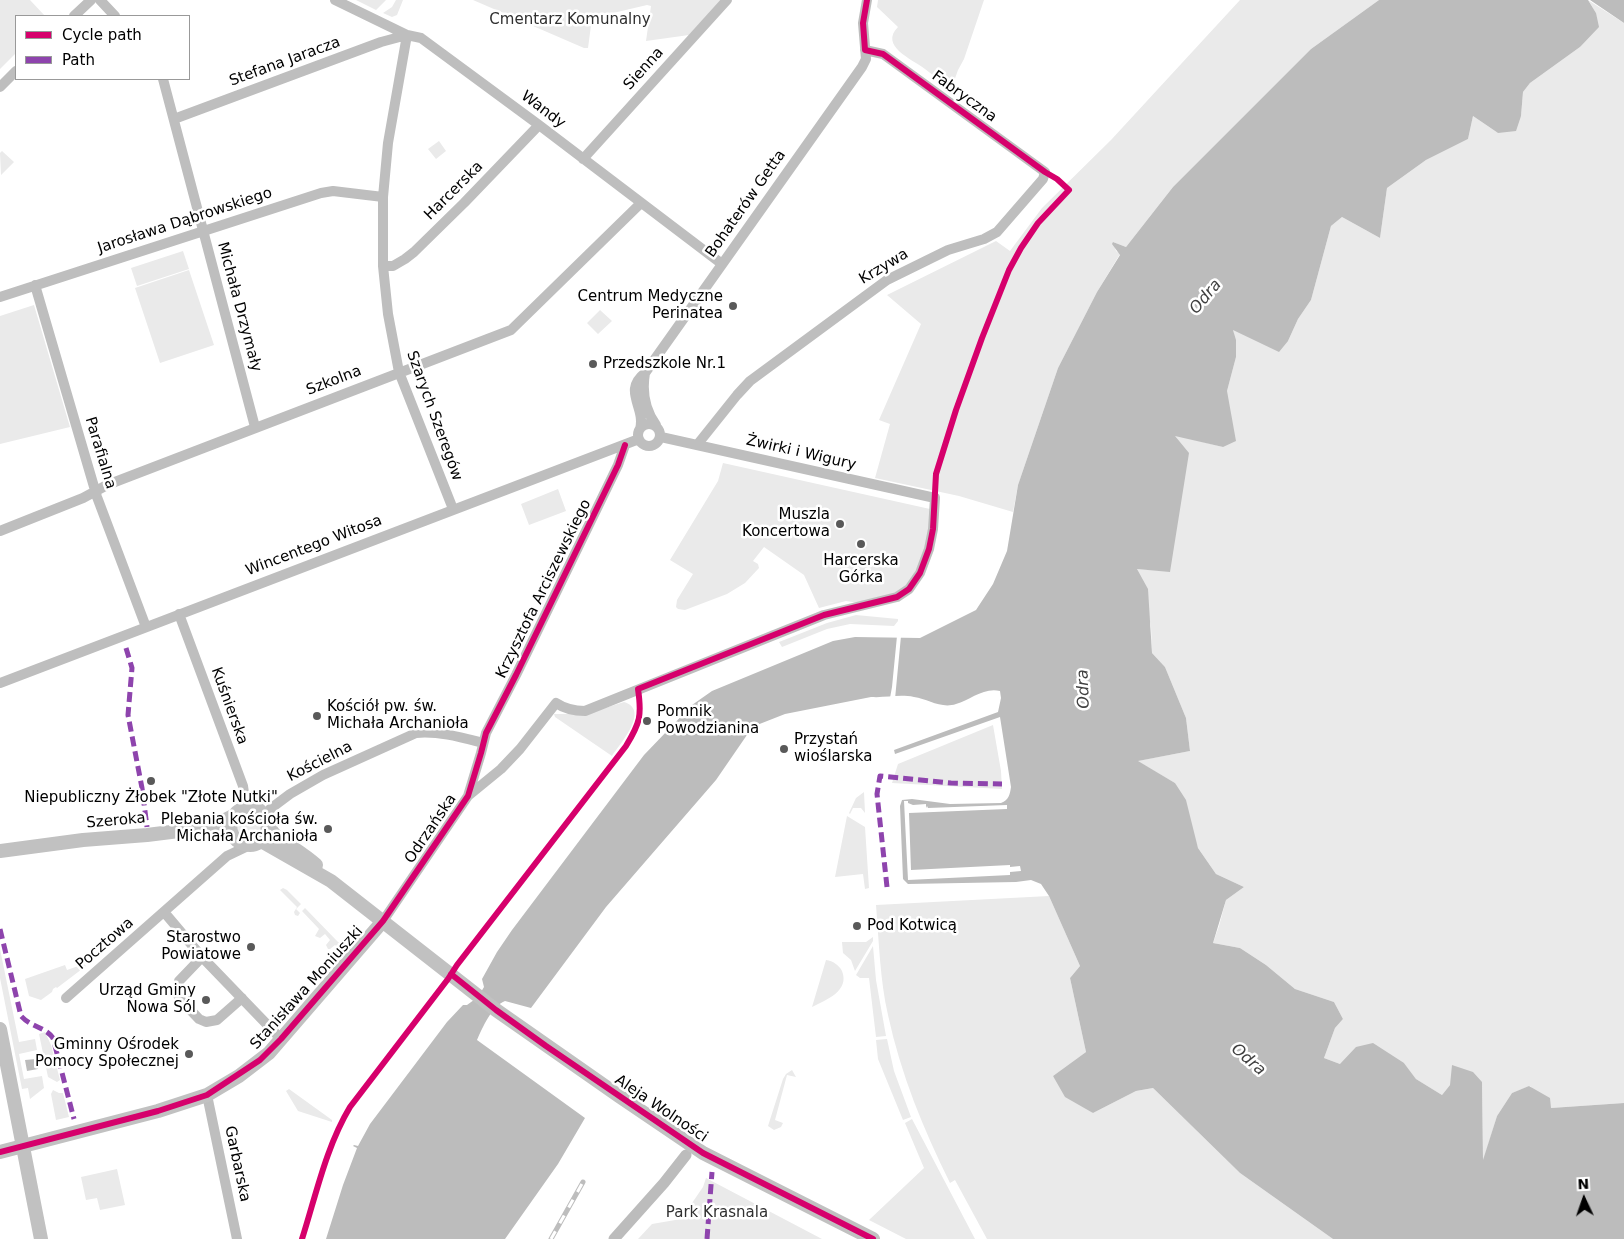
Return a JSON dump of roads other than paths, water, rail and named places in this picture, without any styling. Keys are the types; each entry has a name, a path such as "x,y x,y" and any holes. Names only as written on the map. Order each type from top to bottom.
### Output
{"street":[{"path":"75,15 92,0"},
{"path":"100,0 114,15"},
{"name":"Wandy","path":"335,0 406,35 422,38 722,264"},
{"name":"Sienna","path":"583,159 727,0"},
{"path":"865,50 863,23 867,0"},
{"name":"Stefana Jaracza","path":"174,119 406,35"},
{"name":"Szarych Szeregów","path":"406,35 388,143 383,197 383,266 388,314 399,372 453,509"},
{"name":"Fabryczna","path":"865,50 883,54 1045,172"},
{"name":"Bohaterów Getta","path":"639,434 642,421 634,388 636,381 645,373 862,67 866,59 865,50"},
{"path":"0,87 15,72"},
{"name":"Michała Drzymały","path":"163,80 255,427"},
{"name":"Harcerska","path":"383,266 393,266 414,252 539,125"},
{"name":"Krzywa","path":"697,446 750,381 887,280 948,250 984,239 997,232 1043,180 1045,172"},
{"name":"Jarosława Dąbrowskiego","path":"0,297 327,191 383,197"},
{"name":"Szkolna","path":"0,531 52,510 107,484 511,330 641,203"},
{"name":"Parafialna","path":"35,285 95,491 146,627"},
{"path":"645,373 643,394 651,418 660,430 660,437 657,443 650,446 644,445 639,434 645,424 656,425"},
{"name":"Wincentego Witosa","path":"0,683 625,444 639,434"},
{"name":"Żwirki i Wigury","path":"638,689 824,615 897,596 909,589 920,573 929,549 933,529 935,498 660,437"},
{"name":"Krzysztofa Arciszewskiego","path":"483,743 486,733 618,465 625,444"},
{"name":"Kuśnierska","path":"179,614 243,786 245,800 238,812"},
{"name":"Odrzańska","path":"383,921 468,796 502,769 556,702 564,708 585,711 638,689"},
{"name":"Kościelna","path":"268,822 270,809 290,794 324,775 416,733 448,734 483,743"},
{"name":"Odrzańska","path":"468,796 483,743"},
{"path":"248,808 260,810 274,834 300,851 332,881 256,843 239,842 230,827 238,812 248,808"},
{"name":"Szeroka","path":"0,851 83,840 211,827 238,812"},
{"path":"256,843 265,837 268,822"},
{"path":"227,856 232,833"},
{"name":"Pocztowa","path":"66,998 227,856 256,843"},
{"name":"Aleja Wolności","path":"332,881 496,1010 618,1096 703,1152 873,1239"},
{"path":"164,912 202,957 281,1039"},
{"name":"Stanisława Moniuszki","path":"0,1152 158,1111 207,1095 260,1060 281,1039 383,921"},
{"path":"202,957 179,981 177,986 179,998 199,1019 206,1022 217,1020 242,998"},
{"path":"0,1029 41,1239"},
{"name":"Garbarska","path":"207,1095 237,1239"}],"water":[{"name":"Odra","path":"1379,0 1588,0 1596,13 1599,27 1580,47 1530,83 1523,92 1521,116 1516,131 1498,133 1473,116 1468,139 1426,160 1387,188 1380,238 1342,217 1331,226 1311,300 1298,319 1288,341 1279,352 1233,330 1236,340 1236,357 1227,391 1236,441 1223,447 1175,436 1189,453 1170,572 1137,569 1148,589 1152,653 1165,667 1186,718 1190,751 1138,761 1175,783 1186,800 1198,848 1216,874 1244,887 1226,900 1213,943 1240,948 1266,965 1295,989 1334,1002 1343,1019 1335,1028 1324,1058 1340,1064 1356,1047 1373,1043 1404,1063 1416,1079 1442,1095 1450,1085 1452,1065 1473,1072 1482,1082 1483,1160 1497,1116 1512,1093 1529,1086 1550,1098 1551,1108 1624,1103 1624,1239 1333,1239 1240,1173 1153,1088 1136,1091 1093,1113 1065,1097 1053,1076 1086,1052 1070,978 1080,966 1049,896 1041,884 1031,880 1016,882 908,884 903,879 900,806 902,800 912,799 950,804 1001,803 1010,794 1011,787 1000,717 895,754 894,750 998,712 1001,698 1000,691 994,690 983,692 950,705 940,705 908,696 871,697 785,714 757,725 749,732 716,780 606,907 531,1008 505,1001 496,1008 482,1029 477,1040 585,1118 558,1164 505,1239 326,1239 357,1148 353,1146 358,1146 370,1124 447,1022 463,1005 467,1005 478,997 484,987 482,979 512,930 644,755 692,705 712,691 833,641 855,637 920,638 976,610 993,584 1007,551 1018,485 1058,368 1097,292 1120,255 1112,244 1113,242 1126,247 1173,187 1311,49"},
{"path":"1590,0 1624,0 1624,23"},
{"path":"36,1059 38,1069 27,1071 25,1060"}],"waterway":[{"path":"614,1239 664,1183 686,1155"}],"railway":[{"path":"551,1239 583,1182"}],"place":[{"name":"Centrum Medyczne Perinatea","path":"733,306"},
{"name":"Przedszkole Nr.1","path":"593,364"},
{"name":"Muszla Koncertowa","path":"840,524"},
{"name":"Harcerska Górka","path":"861,544"},
{"name":"Kościół pw. św. Michała Archanioła","path":"317,716"},
{"name":"Pomnik Powodzianina","path":"647,721"},
{"name":"Przystań wioślarska","path":"784,749"},
{"name":"Niepubliczny Żłobek \"Złote Nutki\"","path":"151,781"},
{"name":"Plebania kościoła św. Michała Archanioła","path":"328,829"},
{"name":"Pod Kotwicą","path":"857,926"},
{"name":"Starostwo Powiatowe","path":"251,947"},
{"name":"Urząd Gminy Nowa Sól","path":"206,1000"},
{"name":"Gminny Ośrodek Pomocy Społecznej","path":"189,1054"}],"park label":[{"name":"Cmentarz Komunalny","path":"570,20"},
{"name":"Park Krasnala","path":"717,1213"}]}
